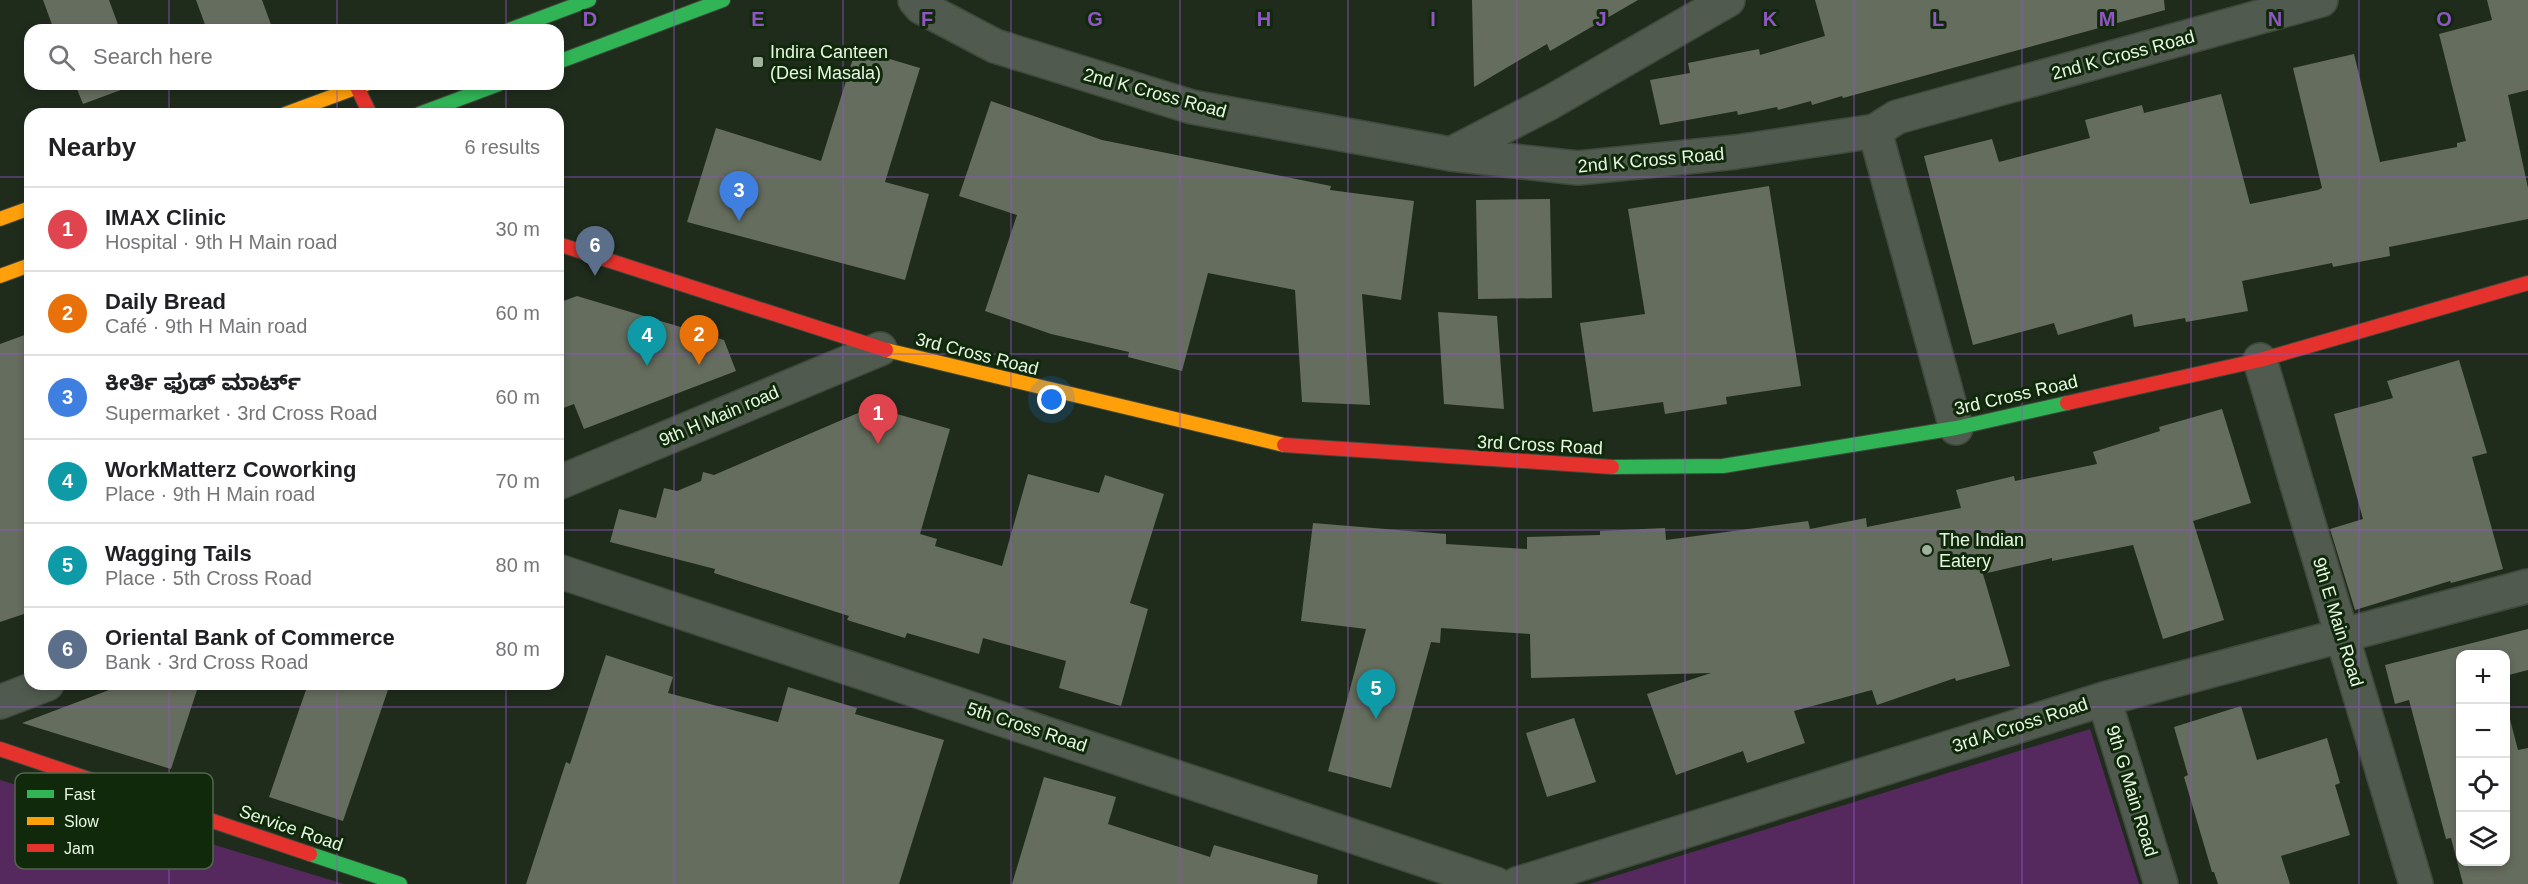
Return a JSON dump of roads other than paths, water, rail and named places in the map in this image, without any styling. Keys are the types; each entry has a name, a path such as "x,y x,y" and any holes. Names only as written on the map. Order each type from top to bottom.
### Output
{"street":[{"path":"525,24 589,0"},
{"path":"564,60 723,0"},
{"name":"2nd K Cross Road","path":"915,0 921,7 995,46 1192,107 1451,154 1578,168 1736,152 1875,130 1897,117 2321,0"},
{"path":"1451,154 1551,102 1728,0"},
{"path":"301,108 350,90"},
{"path":"362,90 368,108"},
{"path":"435,108 483,90"},
{"path":"1875,130 1956,428"},
{"path":"0,219 24,210"},
{"name":"3rd Cross Road","path":"564,246 880,349 1288,446 1591,467 1723,466 1956,428 2260,360 2528,283"},
{"path":"0,276 24,267"},
{"name":"9th H Main road","path":"564,481 880,349"},
{"name":"9th E Main Road","path":"2260,360 2416,884"},
{"name":"5th Cross Road","path":"564,573 1496,884"},
{"name":"3rd A Cross Road","path":"1517,884 2104,699 2528,586"},
{"path":"0,702 31,690"},
{"name":"9th G Main Road","path":"2104,699 2160,884"},
{"name":"Service Road","path":"0,748 74,773"},
{"name":"Service Road","path":"213,820 400,884"}],"place":[{"name":"Indira Canteen (Desi Masala)","path":"758,62"},
{"name":"ಕೀರ್ತಿ ಫುಡ್ ಮಾರ್ಟ್","path":"739,221"},
{"name":"Oriental Bank of Commerce","path":"595,276"},
{"name":"Daily Bread","path":"699,365"},
{"name":"WorkMatterz Coworking","path":"647,366"},
{"name":"IMAX Clinic","path":"878,444"},
{"name":"The Indian Eatery","path":"1927,550"},
{"name":"Wagging Tails","path":"1376,719"}]}
